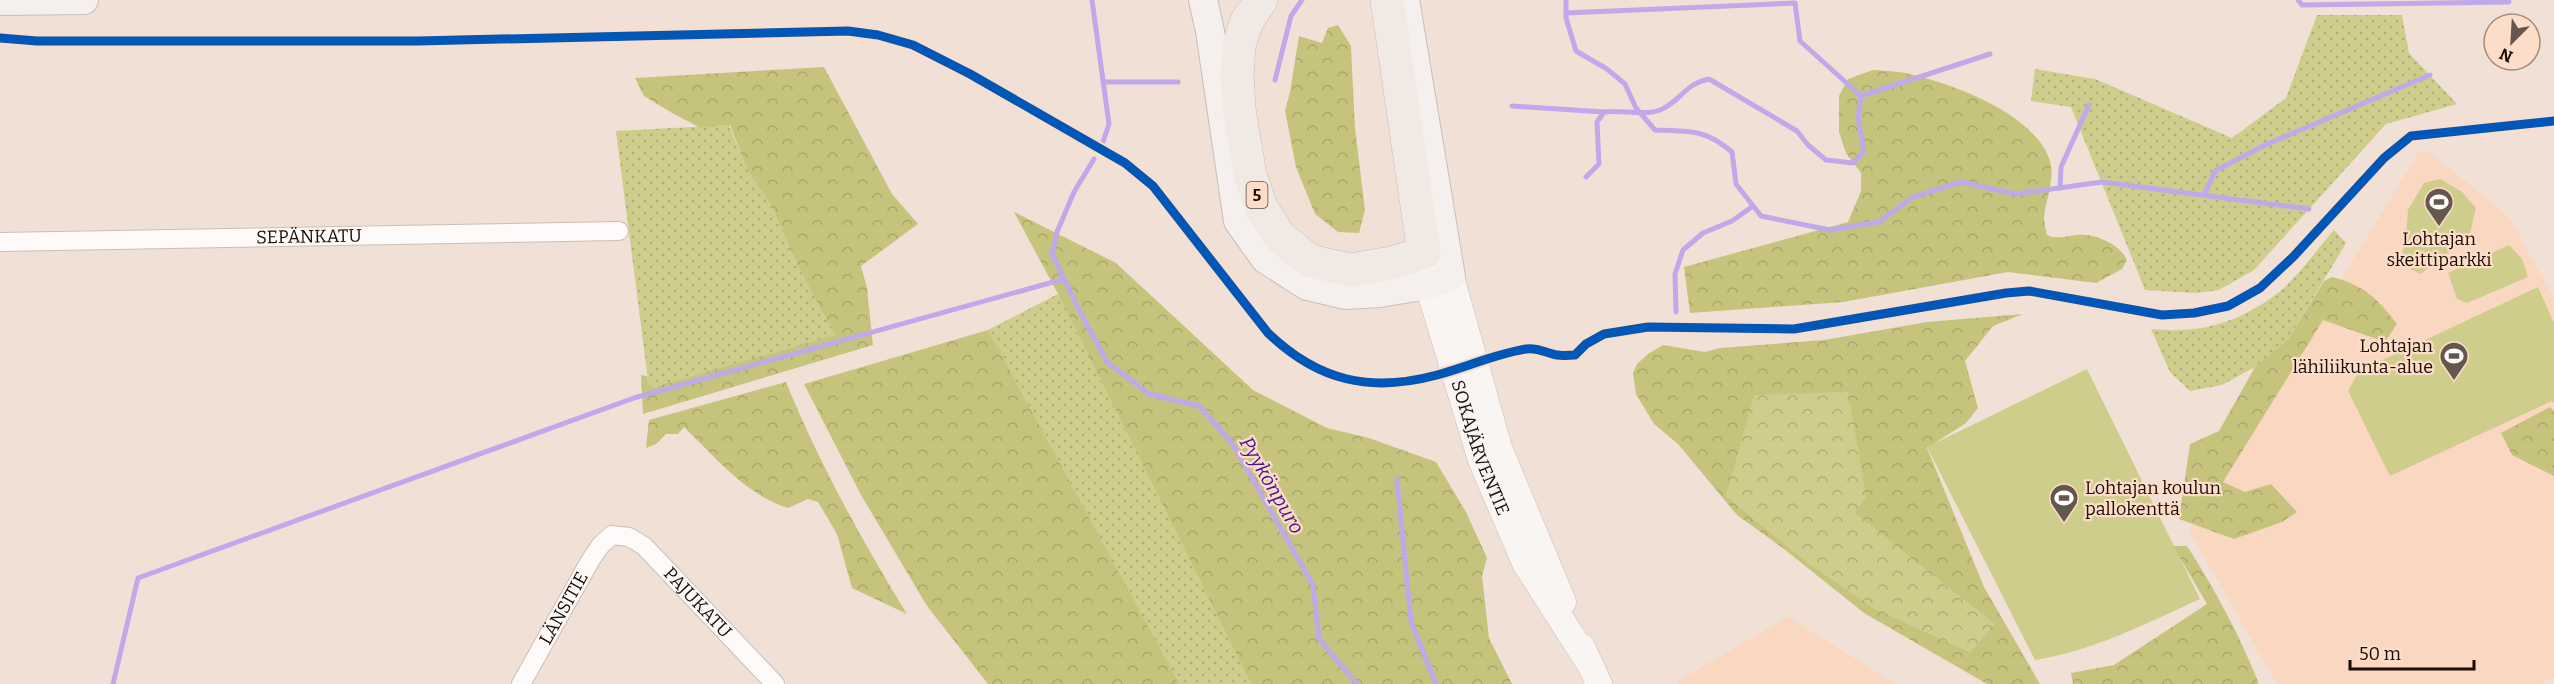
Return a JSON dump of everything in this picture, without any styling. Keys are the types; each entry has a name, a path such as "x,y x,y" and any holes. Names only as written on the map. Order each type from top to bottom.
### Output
{"highway":[{"name":"5","path":"1261,0 1247,21 1239,45 1237,75 1239,109 1250,175 1261,207 1280,237 1310,261 1350,270 1392,263 1437,267"},
{"name":"SOKAJÄRVENTIE","path":"1387,0 1437,267"}],"main road":[{"path":"0,1 84,0"},
{"path":"1203,0 1210,31 1238,221 1265,259 1307,286 1345,294 1380,293 1437,267"},
{"name":"SOKAJÄRVENTIE","path":"1405,0 1437,267"}],"street":[{"name":"SEPÄNKATU","path":"0,242 619,231"},
{"name":"SOKAJÄRVENTIE","path":"1437,267 1480,460 1525,563 1594,674"},
{"name":"LÄNSITIE","path":"521,684 600,546 612,535"},
{"name":"PAJUKATU","path":"612,535 629,537 644,546 775,684"}],"shaded area":[{"path":"2420,150 2432,154 2509,217 2554,298 2554,678 2539,684 2277,684 2189,530"},
{"path":"1788,617 1896,684 1677,684 1676,682"}],"green space":[{"path":"2317,15 2402,15 2409,53 2457,104 2386,124 2254,270 2219,290 2195,293 2145,290 2071,107 2031,101 2035,69 2095,79 2232,138 2286,98"},
{"path":"1338,25 1351,46 1355,128 1365,210 1359,233 1338,232 1315,214 1296,167 1285,111 1299,36 1322,43 1328,28"},
{"path":"824,67 892,194 918,224 861,266 867,288 873,345 643,414 641,375 647,376 650,388 835,335 797,264 773,209 747,169 730,125 699,127 644,96 635,78"},
{"path":"1873,70 1905,73 1947,85 1989,103 2026,127 2040,142 2051,165 2051,180 2044,217 2047,235 2058,237 2083,235 2105,240 2118,249 2127,260 2122,269 2096,283 2008,272 1843,302 1690,313 1684,267 1848,222 1861,191 1861,173 1846,153 1839,132 1839,96 1848,79"},
{"path":"729,125 747,169 773,209 797,264 836,335 649,388 616,131"},
{"name":"Lohtajan skeittiparkki","path":"2440,179 2462,192 2476,208 2469,237 2420,274 2400,263 2406,237 2408,210 2424,183"},
{"path":"1014,212 1116,263 1253,390 1327,428 1369,438 1436,462 1466,512 1487,558 1482,576 1489,638 1512,684 1251,684 1058,294"},
{"path":"2334,230 2346,243 2289,338 2255,367 2222,385 2190,391 2170,372 2151,329 2203,328 2248,312 2285,287"},
{"path":"2509,245 2522,259 2528,277 2467,303 2457,299 2448,273"},
{"path":"2332,277 2353,284 2369,294 2397,324 2385,342 2323,320 2223,482 2245,492 2271,484 2297,512 2282,522 2234,539 2179,519 2190,444 2219,431 2255,367 2289,338 2324,281"},
{"name":"Lohtajan lähiliikunta-alue","path":"2538,287 2554,323 2554,403 2552,401 2390,476 2348,391 2359,371"},
{"path":"1058,294 1251,684 1178,684 988,330"},
{"path":"2023,314 1993,326 1965,361 1978,408 1966,423 1927,448 1984,587 2040,684 1987,684 1864,613 1737,515 1678,444 1654,424 1636,394 1633,373 1637,364 1663,345 1705,352 1720,348 1824,340 1927,322","holes":["1726,496 1866,496 1854,513 1994,624 1970,652 1874,608 1809,563"]},
{"path":"988,330 1179,684 988,684 927,606 861,495 804,384"},
{"name":"Lohtajan koulun pallokenttä","path":"2087,369 2200,599 2099,643 2035,660 1927,447"},
{"path":"786,382 812,442 842,500 907,614 852,588 837,534 818,502 808,499 788,508 772,502 732,474 684,427 678,434 666,434 656,444 646,448 649,420"},
{"path":"1848,392 1866,496 1854,513 1994,624 1970,652 1874,608 1809,563 1726,496 1754,395"},
{"path":"2550,407 2554,411 2554,476 2512,455 2501,433"},
{"path":"2173,546 2187,546 2197,562 2235,631 2259,684 2073,684 2071,673 2114,665 2207,604"}],"waterway":[{"name":"Pyykönpuro","path":"1092,0 1109,124 1103,142"},
{"path":"1275,80 1291,16 1302,0"},
{"path":"1566,0 1566,18 1576,51 1607,69 1625,84 1636,108 1655,130 1687,131 1705,135 1732,152 1736,184 1761,216 1830,230 1879,222 1913,197 1961,182 2016,194 2102,182 2309,209"},
{"path":"2298,0 2302,5 2509,2"},
{"path":"1566,13 1795,3 1800,41 1861,96 1990,54"},
{"path":"2204,195 2215,171 2265,145 2430,75"},
{"path":"1586,177 1599,164 1597,122 1604,112 1644,113 1659,110 1672,103 1695,84 1709,79 1797,131 1808,145 1826,160 1853,163 1864,152 1858,118 1861,96"},
{"path":"1103,82 1178,82"},
{"path":"2060,188 2061,167 2089,105"},
{"path":"1512,106 1604,112"},
{"name":"Pyykönpuro","path":"1094,159 1074,192 1057,232 1052,254 1080,312 1107,362 1149,394 1199,406 1232,443 1313,585 1319,639 1357,684"},
{"path":"1676,312 1675,274 1683,250 1703,233 1732,221 1753,206"},
{"path":"113,684 138,578 634,398 1064,279"},
{"path":"1397,479 1411,622 1436,684"}],"cycle path":[{"path":"0,38 37,41 418,41 848,31 878,35 913,45 970,74 1125,163 1153,186 1268,333 1287,349 1306,362 1346,379 1389,383 1437,375 1526,349 1538,349 1559,355 1575,355 1586,344 1604,334 1648,327 1794,329 2006,293 2029,291 2162,315 2194,313 2228,306 2260,288 2293,257 2384,158 2411,136 2554,121"}],"place":[{"name":"Lohtajan skeittiparkki","path":"2439,228"},
{"name":"Lohtajan lähiliikunta-alue","path":"2454,382"},
{"name":"Lohtajan koulun pallokenttä","path":"2064,524"}]}
